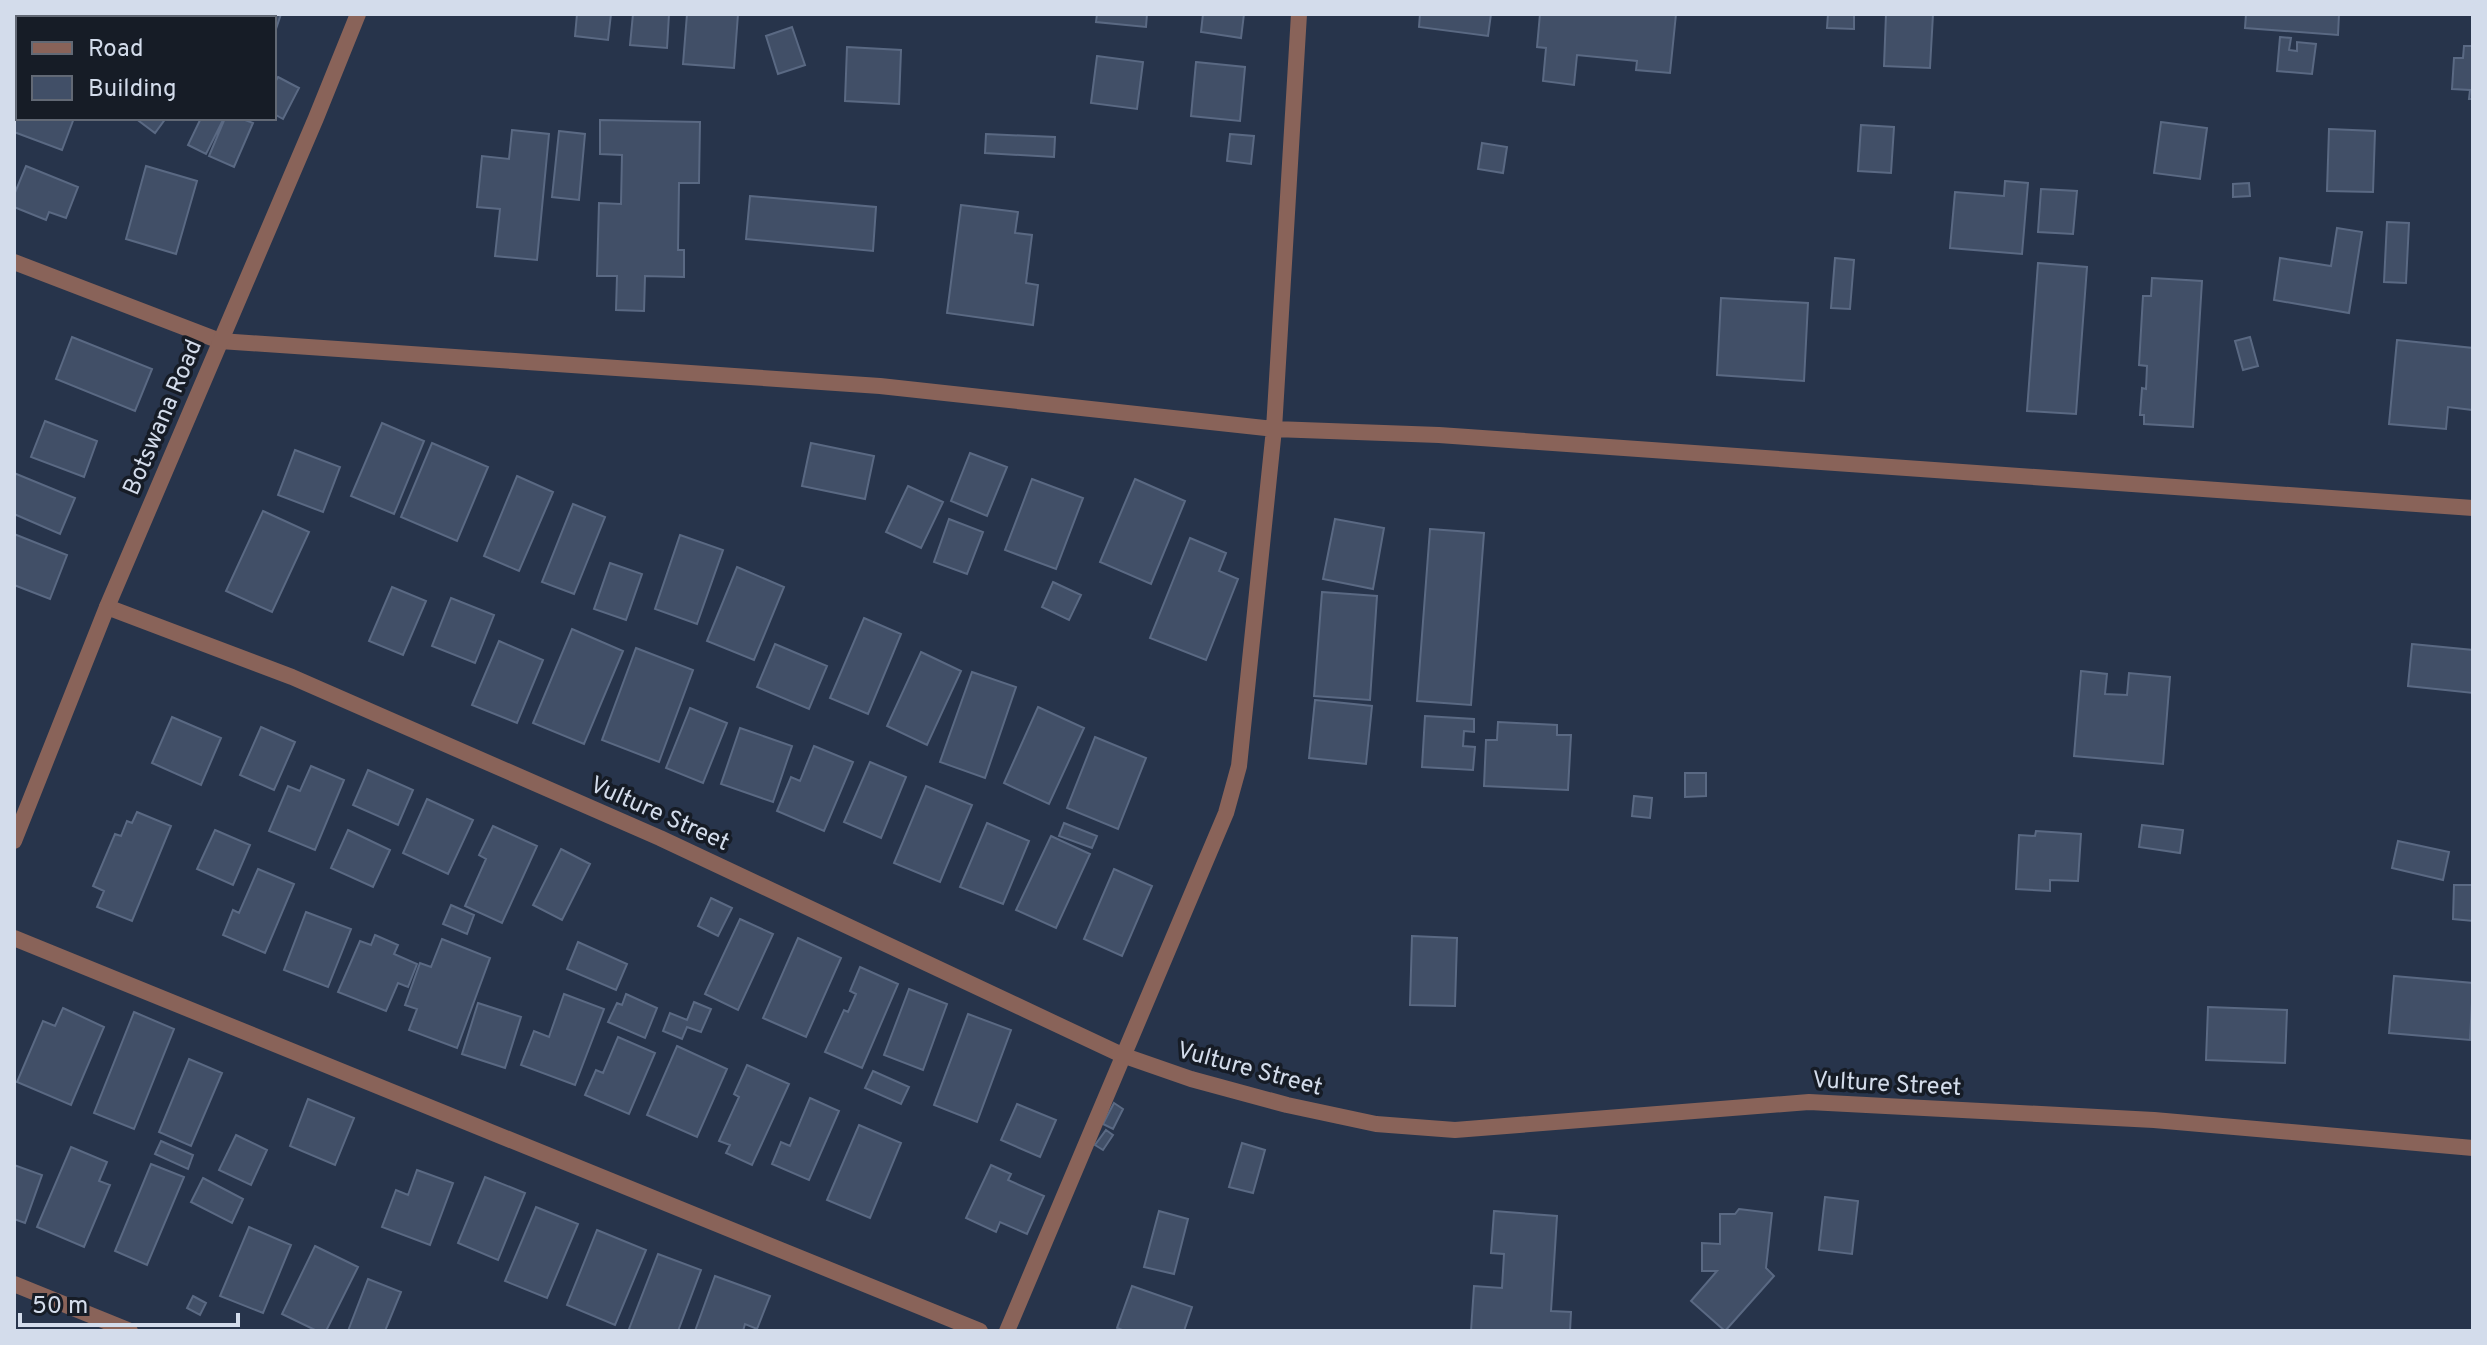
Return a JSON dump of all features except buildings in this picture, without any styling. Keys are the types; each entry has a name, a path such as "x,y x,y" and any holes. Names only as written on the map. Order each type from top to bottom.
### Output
{"street":[{"name":"Botswana Road","path":"14,841 107,607 358,14"},
{"path":"1007,1331 1226,813 1239,766 1274,429 1299,14"},
{"path":"14,262 220,341 880,386 1274,429 1455,436 2473,508"},
{"name":"Vulture Street","path":"107,607 292,677 660,838 1122,1055 1191,1079 1287,1105 1376,1124 1455,1130 1809,1102 2154,1120 2473,1148"},
{"path":"14,938 980,1331"},
{"path":"14,1284 130,1331"}]}
